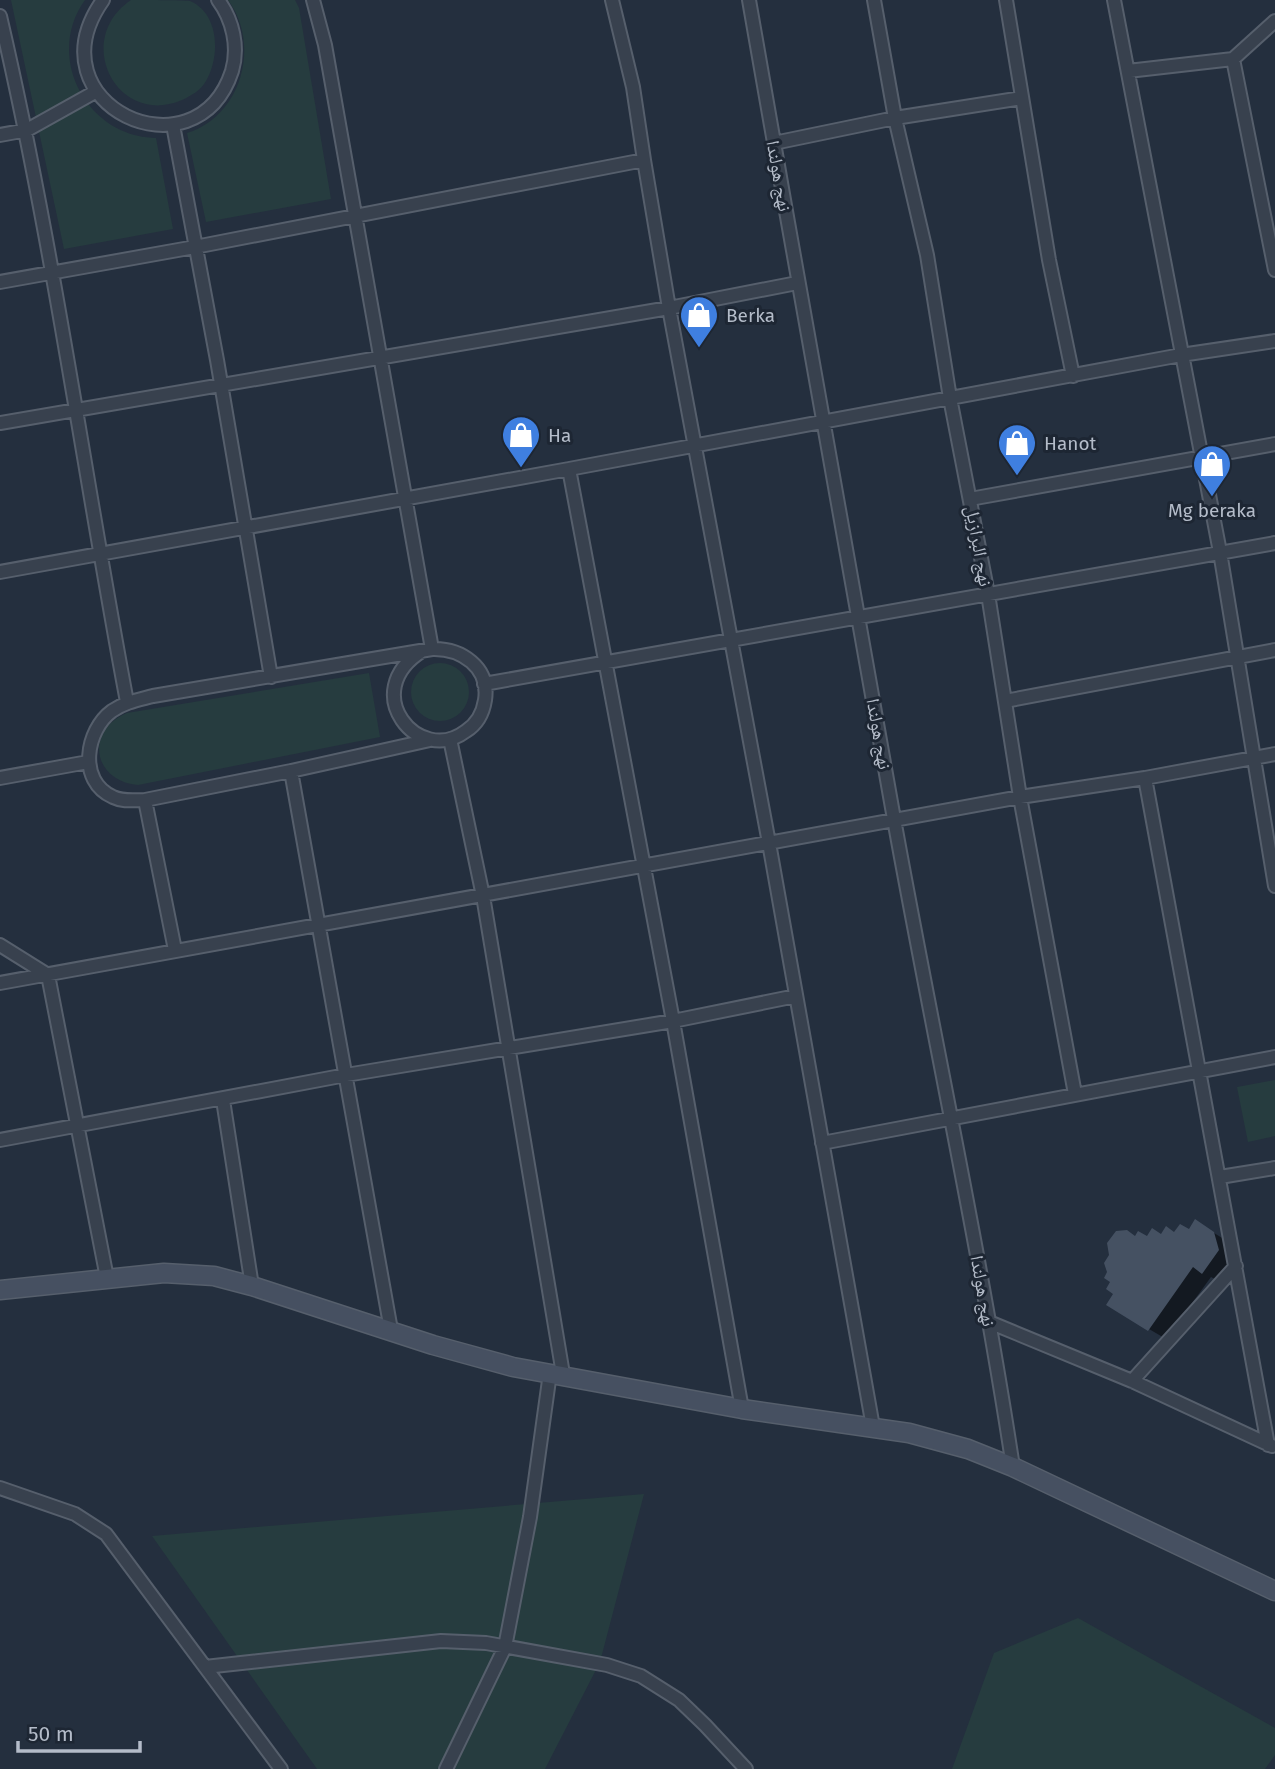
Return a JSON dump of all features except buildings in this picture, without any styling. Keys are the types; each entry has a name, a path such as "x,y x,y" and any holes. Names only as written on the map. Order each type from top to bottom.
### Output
{"street":[{"path":"103,0 92,15 85,38 85,61 95,92 123,116 145,124 173,125 192,118 212,104 227,85 235,61 235,37 219,0"},
{"path":"313,0 325,45 356,216 405,498 427,650"},
{"path":"612,0 633,88 669,308 769,843 873,1427"},
{"name":"نهج هولندا","path":"749,0 797,283 894,820 989,1322 1013,1467"},
{"name":"نهج البرازيل","path":"874,0 895,118 927,255 950,398 988,594 1020,797 1075,1094"},
{"path":"1006,0 1049,260 1073,376"},
{"path":"1114,0 1220,552 1275,886"},
{"path":"0,16 27,130 127,702"},
{"path":"1128,71 1233,59 1275,21"},
{"path":"1233,59 1275,270"},
{"path":"0,135 27,130 95,92"},
{"path":"774,143 895,118 1022,98"},
{"path":"173,125 271,677"},
{"path":"0,282 644,160"},
{"path":"0,423 669,308 797,283"},
{"path":"0,572 569,470 1181,355 1275,341"},
{"path":"970,499 1275,443"},
{"path":"569,470 673,1021 742,1409"},
{"path":"485,684 1275,543"},
{"path":"446,648 471,660 480,671 486,698 475,725 464,734 450,739 432,740 145,800 127,801 113,797 102,790 93,778 88,762 91,742 99,723 127,702 271,677 446,648"},
{"path":"427,650 409,659 400,671 394,685 393,699 406,726 418,735 432,740"},
{"path":"1005,701 1275,650"},
{"path":"446,1769 505,1647 556,1373 510,1049 483,895 450,739"},
{"path":"0,983 1020,797 1275,754"},
{"path":"0,778 88,762"},
{"path":"291,771 391,1329"},
{"path":"1145,778 1198,1071 1272,1446"},
{"path":"145,800 175,950"},
{"path":"0,945 48,975 107,1278"},
{"path":"0,1140 346,1075 673,1021 796,996"},
{"path":"822,1143 1275,1057"},
{"path":"223,1100 252,1286"},
{"path":"1220,1177 1275,1168"},
{"path":"1132,1381 1236,1266"},
{"path":"0,1290 107,1278 189,1273 214,1276 475,1357 742,1409 909,1433 968,1448 1013,1467 1275,1591"},
{"path":"989,1322 1132,1381 1272,1446"},
{"path":"0,1488 75,1514 106,1534 281,1769"},
{"path":"205,1667 441,1641 486,1643 607,1665 641,1676 679,1700 746,1769"}],"green space":[{"path":"11,0 85,0 73,22 69,45 71,68 79,90 92,109 110,124 131,134 156,138 173,229 64,249"},
{"path":"131,0 190,1 200,7 207,16 214,37 214,60 206,81 192,95 159,105 138,102 122,91 110,76 104,57 105,36 114,17"},
{"path":"228,0 295,0 299,8 331,199 206,222 187,133 206,124 221,111 233,95 240,77 244,57 243,37 238,18"},
{"path":"434,663 446,663 461,671 469,686 469,698 461,713 446,721 434,721 419,713 411,698 411,686 419,671"},
{"path":"369,673 380,737 138,785 123,781 103,765 100,742 105,731 127,713"},
{"path":"1275,1080 1275,1136 1248,1142 1237,1087"},
{"path":"644,1494 600,1662 545,1769 317,1769 152,1536"},
{"path":"1078,1618 1275,1728 1275,1755 1265,1769 952,1769 994,1653"}],"place":[{"name":"Berka","path":"699,349"},
{"name":"Ha","path":"521,469"},
{"name":"Hanot","path":"1017,477"},
{"name":"Mg beraka","path":"1212,498"}]}
